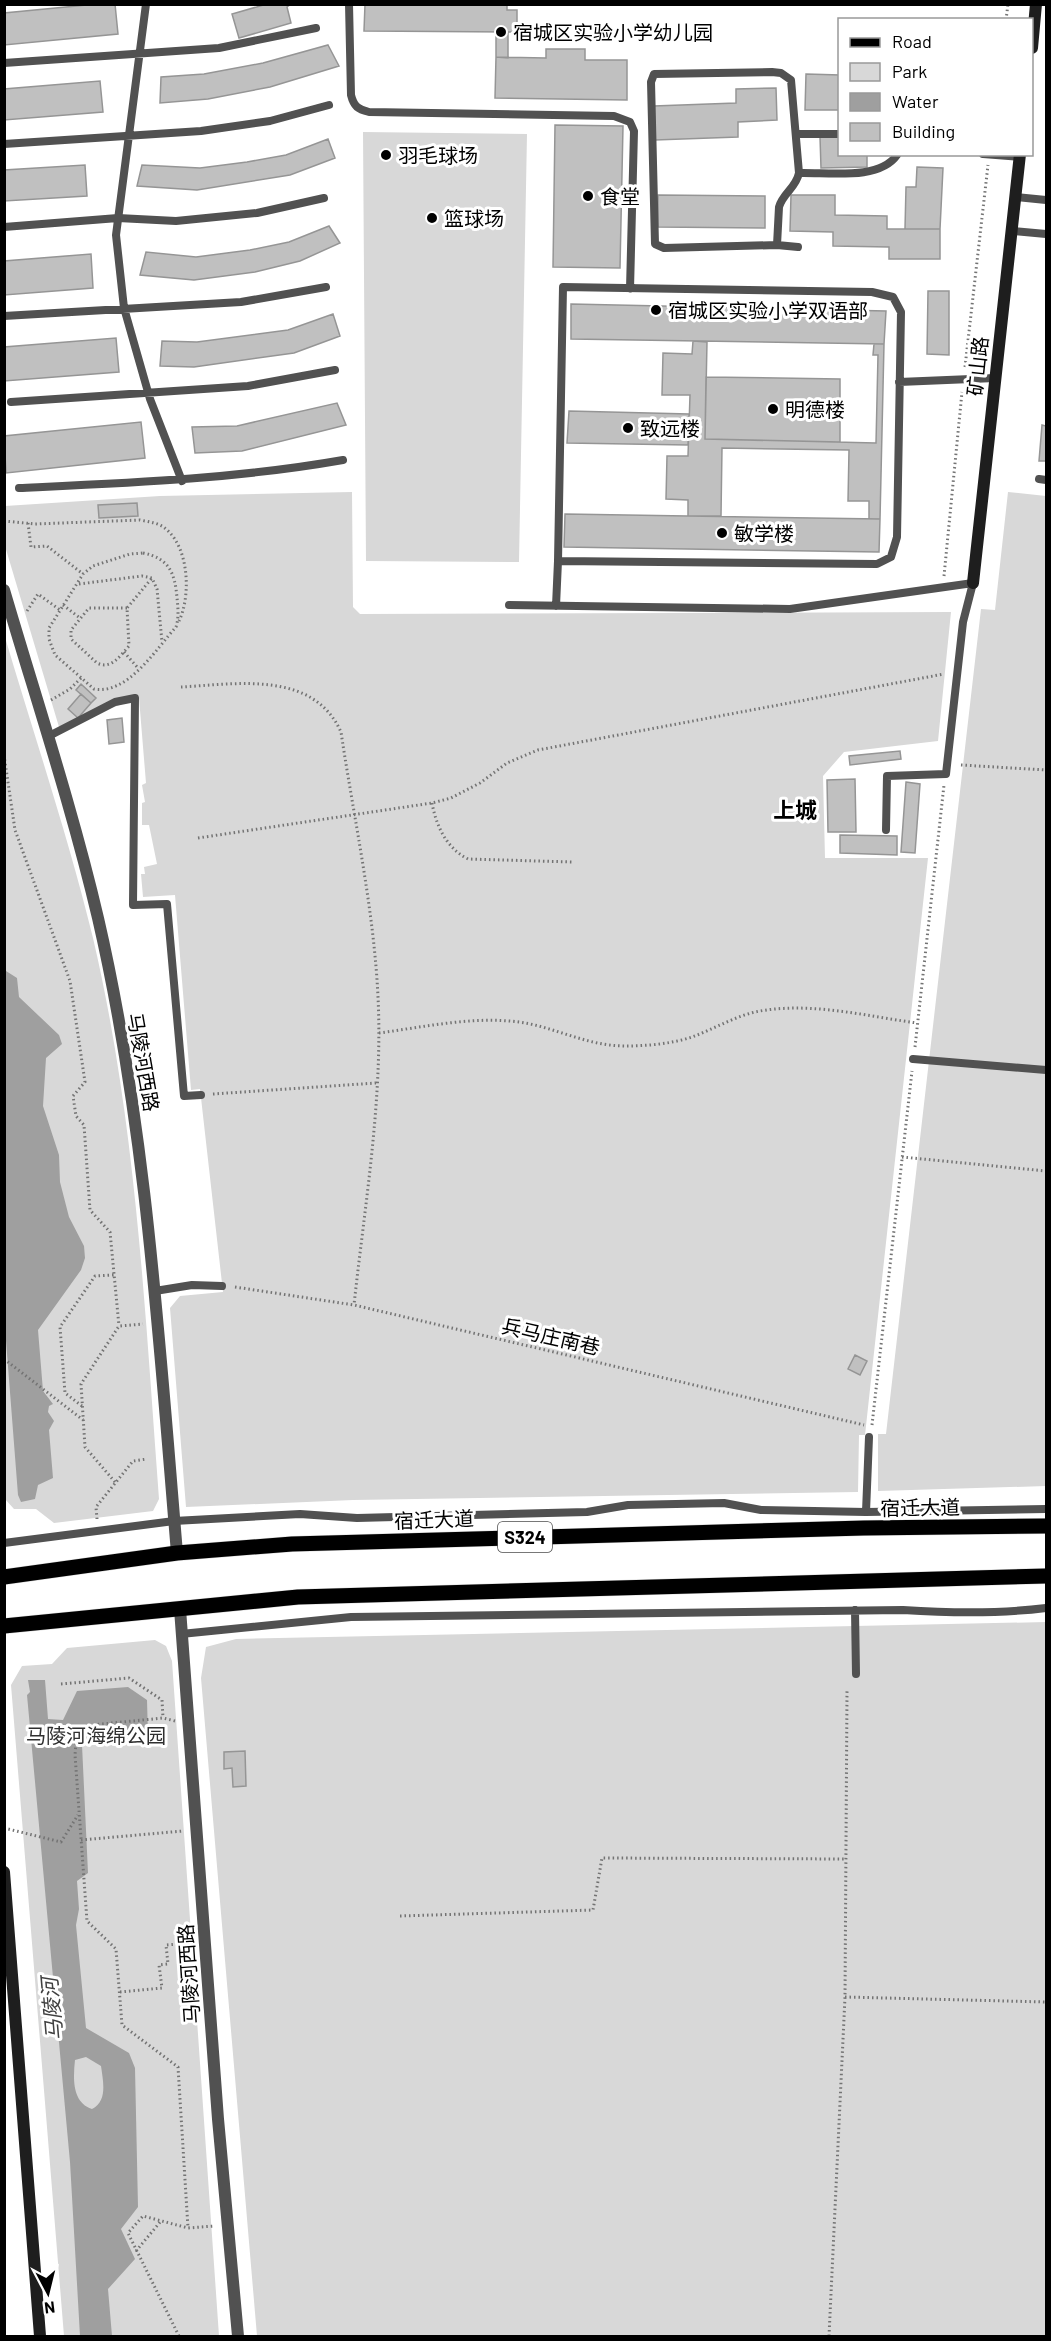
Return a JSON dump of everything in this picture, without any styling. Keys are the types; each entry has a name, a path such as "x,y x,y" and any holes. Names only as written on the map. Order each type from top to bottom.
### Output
{"main road":[{"name":"宿迁大道","path":"4,1576 177,1553 292,1544 864,1528 1047,1526"},
{"path":"4,1626 298,1597 1047,1576"}],"street":[{"path":"1033,37 1036,4"},
{"name":"矿山路","path":"973,583 1020,156"},
{"name":"马陵河西路","path":"4,590 98,918 135,1117 155,1291 177,1553"},
{"name":"马陵河西路","path":"180,1609 238,2337"},
{"path":"4,1872 8,1965 40,2337"}],"lane":[{"path":"146,4 116,235 124,308 148,393 182,481"},
{"path":"349,4 351,95 353,104 359,109 369,112 614,116 630,122 634,131 630,288"},
{"path":"4,63 140,51 219,48 316,28"},
{"path":"777,245 779,207 781,201 796,185 799,173 791,80 781,73 654,74 651,78 655,244 664,248 777,245 798,247"},
{"path":"4,144 201,131 270,121 329,105"},
{"path":"797,134 838,134"},
{"path":"799,173 866,171 889,164 896,156"},
{"path":"1015,197 1047,200"},
{"path":"4,227 118,218 176,221 257,213 324,198"},
{"path":"1012,231 1047,234"},
{"path":"4,316 241,302 326,287"},
{"path":"556,606 563,288 884,294 893,297 901,312 897,537 896,549 885,561 877,564 558,561"},
{"path":"11,402 248,386 335,370"},
{"path":"899,382 995,378"},
{"path":"19,488 182,481 273,472 343,460"},
{"path":"509,605 790,609 973,583 963,622 945,774 887,776 886,830"},
{"path":"47,737 115,702 135,698 133,905 167,904 184,1096 201,1095"},
{"path":"913,1059 1047,1070"},
{"path":"155,1291 192,1286 222,1286"},
{"path":"866,1512 869,1437"},
{"path":"4,1543 174,1521 300,1514 357,1518 587,1512 628,1505 724,1503 761,1510 866,1512 1047,1509"},
{"path":"181,1634 351,1617 855,1610 961,1612 1047,1608"},
{"path":"855,1610 856,1674"}],"path":[{"path":"4,521 28,523 140,520 156,523 166,529 181,553 186,582 184,607 177,627 126,681 103,691 94,690 55,655 49,639 49,628 83,574 93,566 130,554 154,555 164,560 174,574 176,584 177,627"},
{"path":"28,523 32,547 48,546 83,574"},
{"path":"77,584 136,576 152,578"},
{"path":"152,578 157,589 162,642"},
{"path":"127,608 89,608 71,630 71,639 97,663 102,666 112,664 129,646 127,608 152,578"},
{"path":"15,628 38,594 60,610"},
{"path":"63,605 80,618"},
{"path":"124,652 138,668"},
{"path":"198,838 432,803 461,793 480,783 507,763 538,750 957,671"},
{"path":"38,706 70,689 81,678"},
{"path":"181,687 246,684 290,688 308,695 322,705 333,715 341,732 371,928 378,996 379,1033 354,1305"},
{"path":"4,755 15,830 70,981 85,1082 73,1096 76,1116 84,1125 90,1210 110,1232 119,1326 81,1384 85,1447 116,1482"},
{"path":"947,764 1047,770"},
{"path":"945,774 902,1157 1047,1171"},
{"path":"432,803 440,830 457,853 468,859 573,862"},
{"path":"379,1033 445,1024 518,1022 550,1028 582,1041 622,1046 645,1045 689,1038 756,1011 785,1007 809,1008 917,1023"},
{"path":"201,1095 376,1083"},
{"name":"兵马庄南巷","path":"222,1286 354,1305 872,1426 902,1157"},
{"path":"82,1406 65,1393 60,1328 95,1276 114,1275"},
{"path":"119,1326 157,1323"},
{"path":"4,1359 72,1414 83,1420"},
{"path":"98,1524 96,1507 133,1461 147,1458"},
{"path":"61,1684 129,1678 162,1700 163,1718 92,1725 76,1743 79,1814 87,1921 116,1949 122,2025 178,2067 188,2228"},
{"path":"829,2337 845,1996 848,1690"},
{"path":"4,1828 61,1842 79,1814"},
{"path":"81,1840 196,1830"},
{"path":"400,1916 593,1910 602,1858 846,1859"},
{"path":"119,1992 162,1988 159,1965 168,1964 166,1945 205,1942"},
{"path":"845,1996 1047,2002"},
{"path":"179,2337 128,2233 143,2216 188,2228 228,2225"},
{"path":"136,2251 161,2221"}],"green space":[{"path":"363,132 527,134 519,562 366,561"},
{"path":"352,492 353,607 360,614 951,612 938,741 844,752 823,776 825,858 928,858 865,1435 859,1435 858,1492 353,1500 186,1507 170,1308 180,1296 223,1292 200,1089 191,1090 175,895 143,897 141,874 145,874 144,867 157,864 149,825 142,825 142,803 145,802 142,785 146,783 139,698 59,727 5,546 5,506 160,496"},
{"path":"1008,492 1046,496 1046,1486 878,1491 878,1434 886,1434 981,609 995,610"},
{"path":"4,634 73,862 108,1007 137,1217 159,1499 153,1511 54,1523 36,1509 14,1509 5,1499"},
{"path":"1046,1622 1046,2336 257,2336 201,1678 206,1647 236,1639"},
{"name":"马陵河海绵公园","path":"155,1640 166,1646 172,1661 219,2336 64,2336 11,1685 22,1666 52,1664 67,1648"}],"water":[{"path":"5,954 6,971 17,978 19,997 59,1035 62,1044 46,1058 43,1106 59,1155 60,1182 69,1217 84,1246 85,1258 81,1270 38,1330 43,1391 53,1404 49,1406 48,1412 54,1421 49,1430 53,1478 38,1485 35,1499 21,1502 18,1495 4,1315"},
{"path":"28,1680 45,1680 48,1719 63,1720 77,1691 128,1687 147,1700 148,1736 82,1745 88,1873 77,1881 79,1909 76,1925 86,2028 129,2053 135,2068 138,2207 121,2229 135,2259 108,2289 112,2336 80,2336 70,2162 27,1695 30,1692","holes":["86,2057 101,2066 102,2096 92,2109 85,2106 77,2095 74,2082 75,2060"]}],"building":[{"path":"115,4 118,34 4,45 4,13"},
{"path":"267,4 291,4 287,7 291,23 239,38 232,14"},
{"path":"365,4 507,4 507,10 517,10 517,32 364,31"},
{"path":"496,33 508,33 508,58 496,57"},
{"path":"328,45 339,66 270,87 208,99 160,103 161,77 204,74 263,63"},
{"path":"546,49 585,49 585,60 627,60 627,100 495,98 496,57 546,58"},
{"path":"806,74 838,75 838,110 805,110"},
{"path":"100,81 103,112 4,120 4,89"},
{"path":"776,88 777,120 738,122 738,137 655,140 654,106 736,103 736,89"},
{"name":"食堂","path":"555,125 623,126 620,268 553,267"},
{"path":"820,137 838,137 838,156 867,156 867,167 821,168"},
{"path":"328,139 335,158 290,175 197,190 137,186 142,165 200,168 247,162 286,155"},
{"path":"85,165 87,196 4,201 4,170"},
{"path":"917,167 943,168 940,229 905,229 906,187 916,187"},
{"path":"658,195 765,196 765,228 658,227"},
{"path":"791,195 835,195 835,215 887,216 887,229 940,229 940,259 889,259 889,247 833,246 833,232 790,231"},
{"path":"329,226 340,243 300,261 255,272 194,280 140,275 146,252 196,257 250,250 289,242"},
{"path":"91,254 93,288 4,295 4,261"},
{"path":"928,291 949,291 949,355 927,354"},
{"path":"571,304 886,311 884,344 571,339"},
{"path":"333,314 340,336 294,353 194,367 160,366 162,341 197,342 288,330"},
{"path":"116,338 119,372 4,381 4,347"},
{"path":"693,341 707,342 705,439 876,443 878,355 873,355 874,344 884,344 880,519 869,519 869,501 848,501 849,450 722,448 721,516 688,516 688,500 666,499 667,456 688,456 690,395 662,395 663,353 692,354"},
{"name":"明德楼","path":"706,377 840,379 840,442 705,439"},
{"path":"337,403 346,425 242,451 195,453 192,427 237,426"},
{"name":"致远楼","path":"569,411 689,414 688,445 567,443"},
{"path":"141,422 145,458 6,473 4,436"},
{"path":"1042,425 1046,426 1046,461 1039,461"},
{"path":"137,503 138,516 99,518 98,505"},
{"name":"敏学楼","path":"565,514 880,519 879,552 564,547"},
{"path":"81,684 96,698 91,703 76,690"},
{"path":"81,694 91,703 78,718 68,709"},
{"path":"122,718 124,742 109,744 107,720"},
{"path":"900,751 901,759 850,765 849,756"},
{"path":"855,779 856,832 828,832 827,780"},
{"path":"906,782 920,784 915,853 901,852"},
{"path":"840,835 897,836 897,855 840,853"},
{"path":"855,1355 867,1361 860,1375 848,1369"},
{"path":"245,1751 246,1786 233,1787 232,1768 224,1769 224,1752"}],"place":[{"name":"宿城区实验小学幼儿园","path":"501,32"},
{"name":"羽毛球场","path":"386,155"},
{"name":"食堂","path":"588,196"},
{"name":"篮球场","path":"432,218"},
{"name":"宿城区实验小学双语部","path":"656,310"},
{"name":"明德楼","path":"773,409"},
{"name":"致远楼","path":"628,428"},
{"name":"敏学楼","path":"722,533"}],"district":[{"name":"上城","path":"795,809"}],"water label":[{"name":"马陵河","path":"51,2009"}]}
